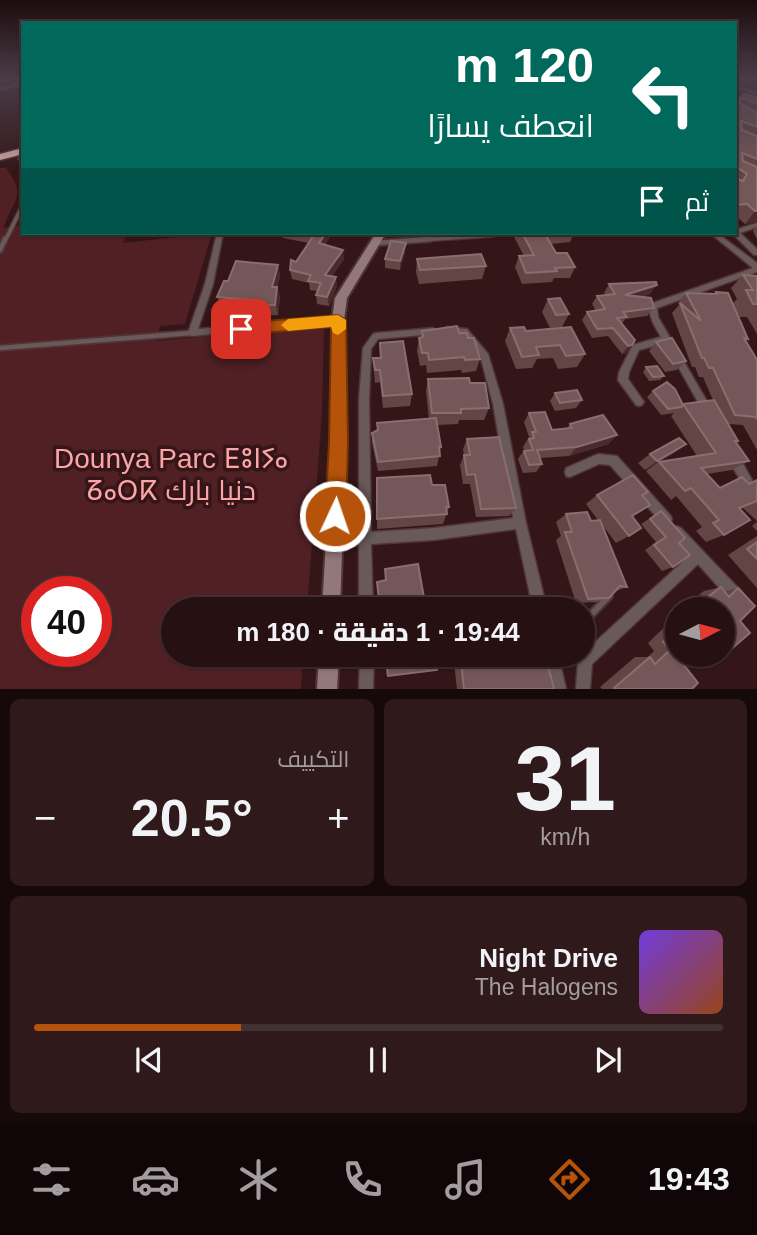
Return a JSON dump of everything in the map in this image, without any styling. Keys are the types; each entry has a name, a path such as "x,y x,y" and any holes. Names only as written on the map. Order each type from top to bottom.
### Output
{"highway":[{"path":"0,157 21,157"},
{"path":"0,163 21,158"}],"street":[{"path":"737,231 757,225"},
{"path":"220,235 209,284 192,333 338,320"},
{"path":"710,415 654,317 653,306 757,268 716,235"},
{"path":"737,235 757,253"},
{"path":"332,597 339,442 338,320 341,298 378,238"},
{"path":"742,275 749,286"},
{"path":"718,283 723,295"},
{"path":"365,597 363,539 367,348 376,336 458,329 471,337 484,354 498,404 520,523 537,597"},
{"path":"639,402 623,380 630,356 636,347 667,340"},
{"path":"729,448 747,480"},
{"path":"570,472 598,459 612,460 749,610"},
{"path":"334,541 520,523"},
{"path":"583,689 585,661 698,555"},
{"path":"327,689 328,667"},
{"path":"366,689 367,667"},
{"path":"554,667 559,689"}],"lane":[{"path":"0,250 21,209"},
{"path":"378,238 493,235"},
{"path":"0,348 192,333"},
{"path":"595,611 610,596"}],"green space":[{"name":"Dounya Parc ⴹⵓⵏⵢⴰ ⵒⴰⵔⴽ دنيا بارك","path":"0,168 6,168 13,178 17,193 4,228 21,225 21,235 126,235 123,243 211,235 185,324 160,326 156,341 324,326 322,413 308,597 161,597 161,667 302,667 301,689 0,689"}],"building":[{"path":"737,110 752,110 757,113 757,127 741,121 742,130 757,136 757,159 742,153 743,161 757,167 757,211 747,204 737,205 737,179 743,181 747,174 737,167"},
{"path":"314,235 325,235 319,243 343,250 325,275 336,277 327,297 316,295 321,283 308,281 311,275 290,270 291,260 296,262"},
{"path":"523,235 546,235 556,253 567,253 575,267 526,273 519,256 534,255"},
{"path":"391,241 406,243 400,261 385,259"},
{"path":"481,254 486,266 420,270 417,259"},
{"path":"236,261 278,265 272,287 277,287 275,305 250,306 251,300 217,297 224,281 228,281"},
{"path":"743,275 757,276 757,304 753,304 746,290 753,290"},
{"path":"656,282 657,285 625,295 651,298 654,308 623,312 627,317 617,318 635,340 632,345 628,346 613,328 597,329 587,312 605,309 597,296 615,294 609,284"},
{"path":"716,292 728,293 748,339 744,338 757,360 757,419 735,415 713,368 709,368 702,358 680,303 701,321 686,293 717,294"},
{"path":"560,298 569,314 556,315 548,299"},
{"path":"457,326 459,333 467,333 468,338 474,338 480,359 465,360 464,357 429,360 428,353 422,353 419,338 423,337 422,331"},
{"path":"524,327 526,331 571,327 585,354 566,356 560,345 536,347 539,355 522,357 510,328"},
{"path":"672,338 686,361 673,364 656,342"},
{"path":"403,341 412,394 383,396 380,370 375,370 373,358 381,358 380,343"},
{"path":"657,366 664,376 653,377 646,367"},
{"path":"469,378 470,383 485,383 489,408 461,409 461,413 432,413 428,379"},
{"path":"667,382 675,389 683,405 681,407 668,409 653,391"},
{"path":"577,390 582,400 560,403 555,393"},
{"path":"714,400 738,441 735,441 749,461 701,468 720,488 742,477 749,484 757,480 757,501 739,508 750,520 724,535 713,523 719,520 691,488 685,491 659,462 716,453 683,404"},
{"path":"545,412 552,430 572,428 570,424 603,415 617,435 577,447 537,450 542,464 529,465 524,451 533,450 529,439 534,438 532,432 536,432 529,413"},
{"path":"436,418 440,456 378,462 372,433 378,430 377,423"},
{"path":"499,437 516,508 481,509 475,474 467,475 464,455 470,455 467,439"},
{"path":"679,438 686,444 657,461 650,454"},
{"path":"430,475 432,485 445,485 449,507 446,507 447,514 377,519 377,478"},
{"path":"633,475 648,492 642,495 650,505 632,516 641,528 629,536 597,495"},
{"path":"661,511 685,538 679,543 690,555 673,567 654,545 666,537 650,519"},
{"path":"587,512 591,521 600,520 627,587 620,586 609,598 587,597 565,532 572,532 566,514"},
{"path":"757,542 757,559 747,549"},
{"path":"418,564 424,597 379,597 377,582 386,580 385,569"},
{"path":"721,587 729,597 708,597"},
{"path":"738,588 755,606 740,621 750,633 735,646 735,597 729,597"},
{"path":"665,655 665,667 686,667 698,683 692,689 614,689 650,657 655,664"},
{"path":"387,667 436,667 437,670 388,676"},
{"path":"461,667 548,667 554,689 464,689"}],"slow traffic":[{"path":"288,325 338,320 338,329"}],"route":[{"path":"241,329 338,320 339,442 335,516"}]}
